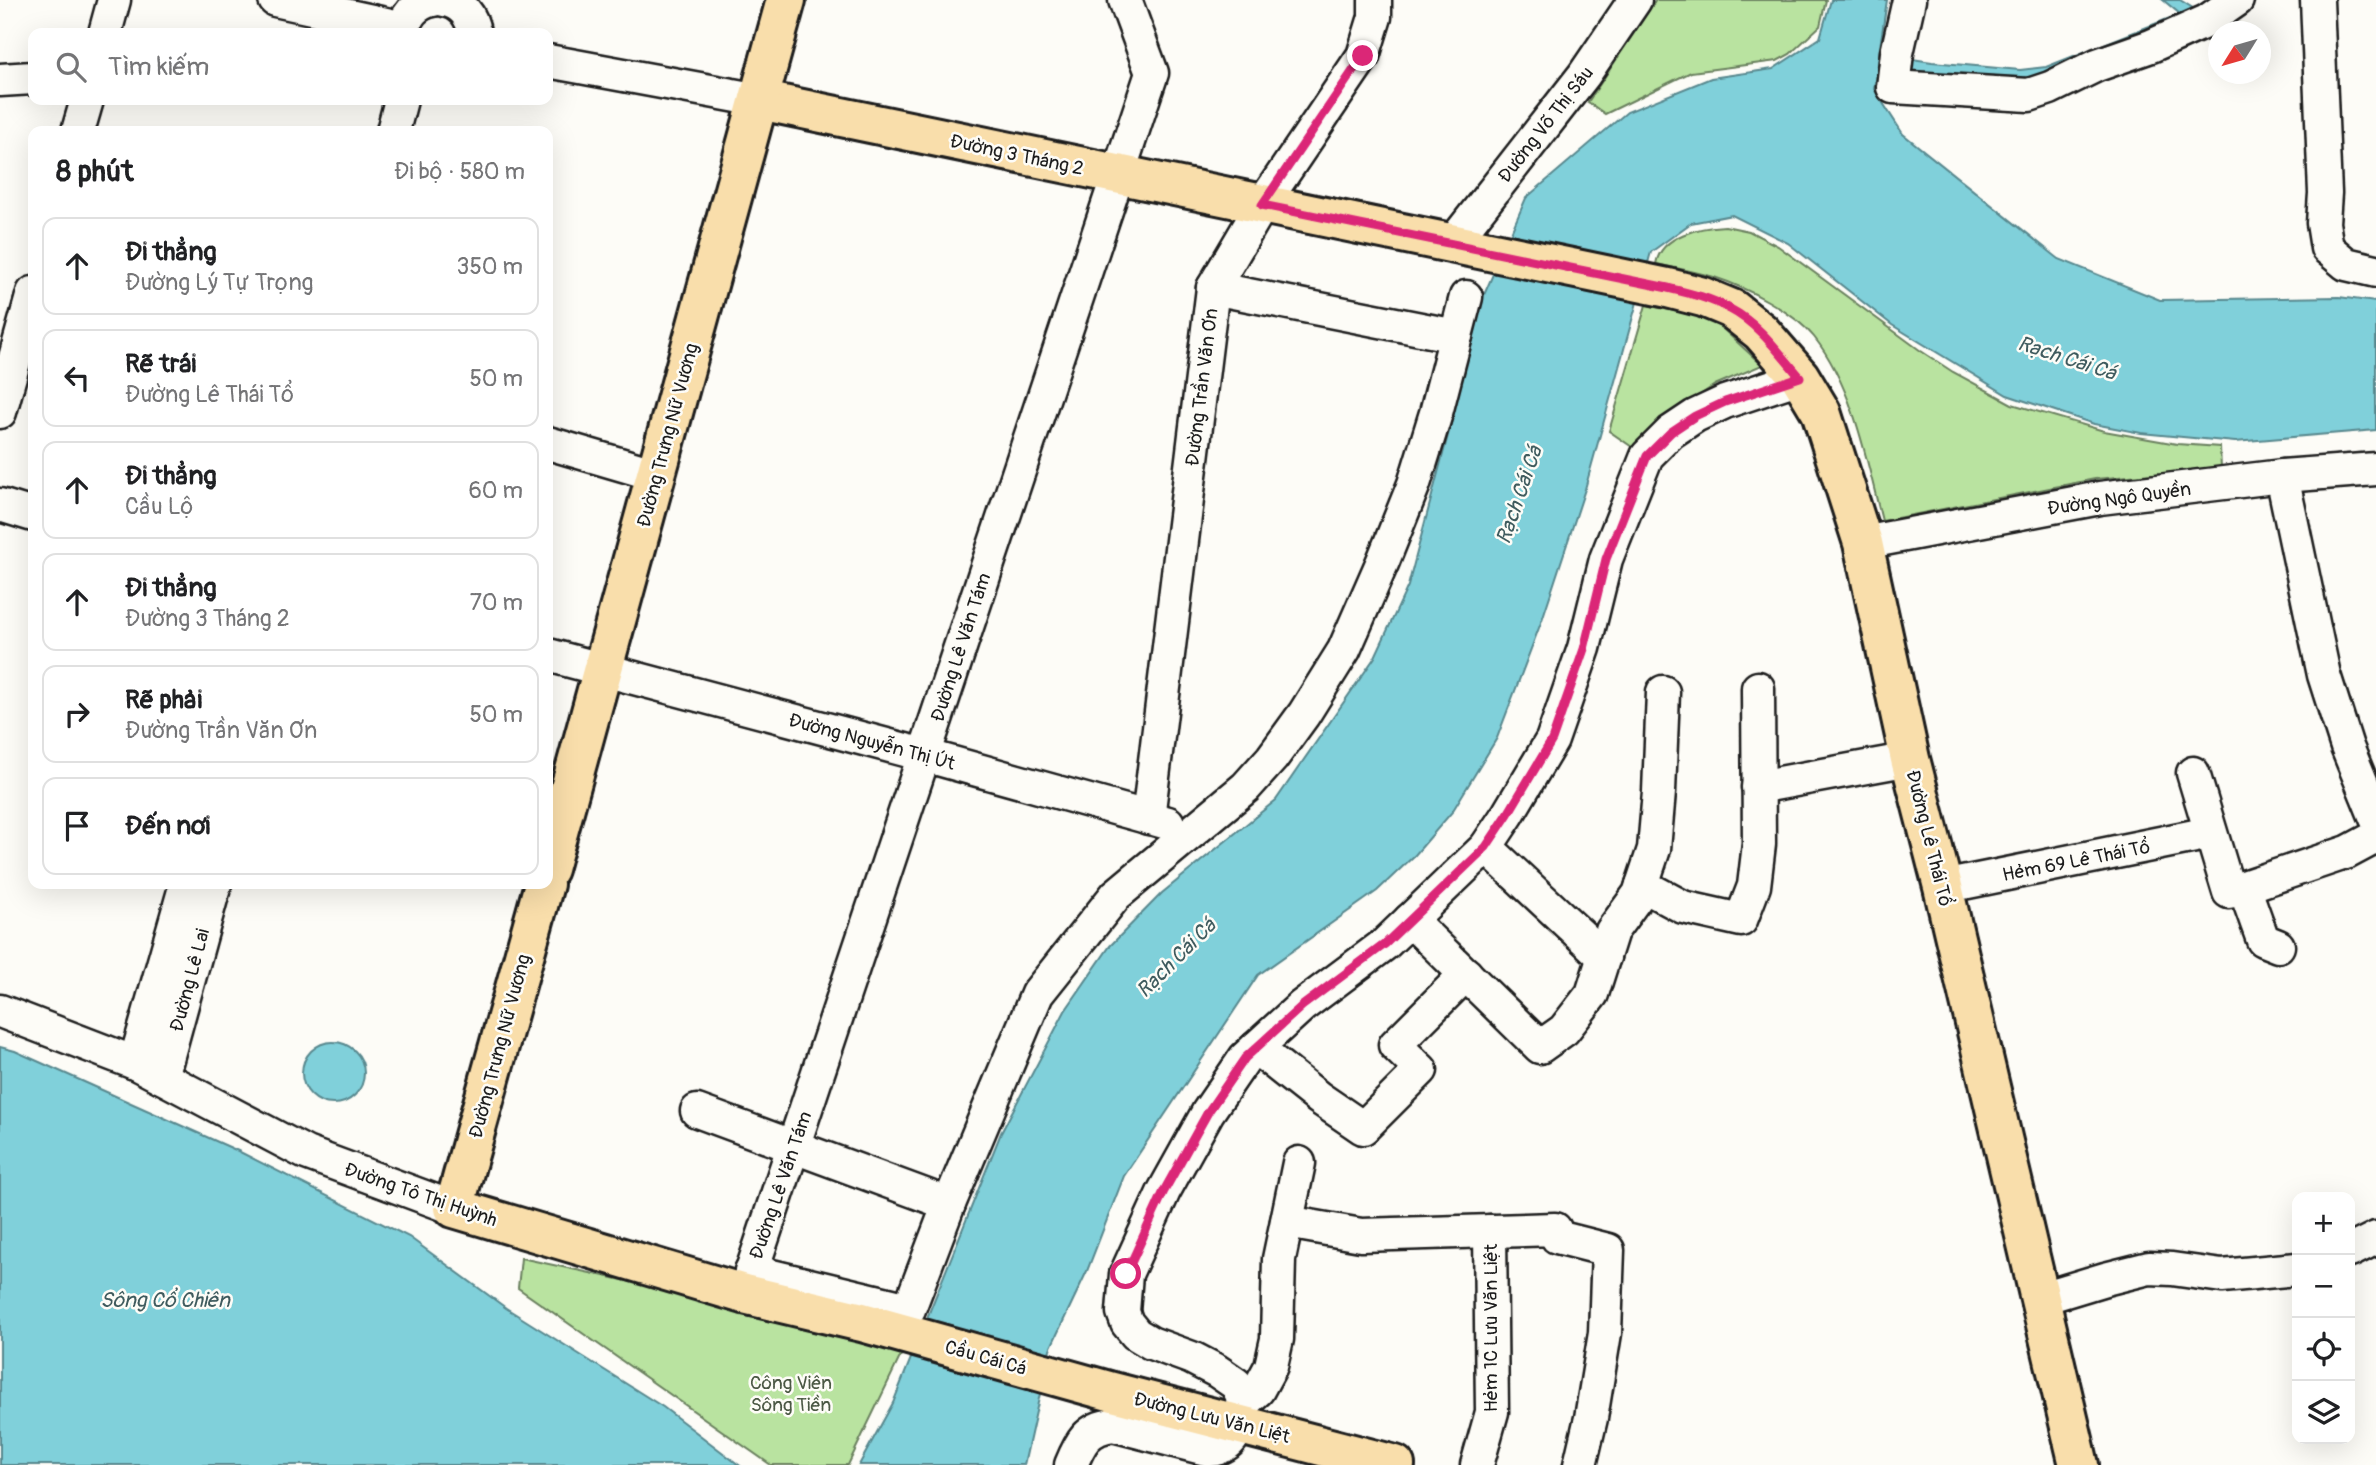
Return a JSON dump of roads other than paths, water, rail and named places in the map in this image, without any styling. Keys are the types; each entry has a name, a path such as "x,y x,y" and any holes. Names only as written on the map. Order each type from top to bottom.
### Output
{"main road":[{"name":"Đường Trưng Nữ Vương","path":"553,851 786,0"},
{"name":"Đường 3 Tháng 2","path":"759,100 1668,288"},
{"name":"Đường Lê Thái Tổ","path":"1668,288 1703,297 1732,309 1761,332 1800,377 1821,412 1863,543 1910,760 1943,887 2079,1465"},
{"name":"Đường Trưng Nữ Vương","path":"454,1208 543,889"},
{"name":"Đường Tô Thị Huỳnh","path":"454,1208 748,1283 862,1322"},
{"name":"Cầu Cái Cá","path":"862,1322 1109,1391"},
{"name":"Đường Lưu Văn Liệt","path":"1109,1391 1240,1414 1395,1465"}],"street":[{"path":"106,28 114,0"},
{"path":"275,0 392,28"},
{"name":"Đường Lê Văn Tám","path":"748,1283 1152,73 1125,0"},
{"name":"Đường Trần Văn Ơn","path":"1147,818 1213,288 1262,205 1363,56 1375,17 1374,0"},
{"name":"Đường Võ Thị Sáu","path":"1469,248 1635,0"},
{"path":"1909,0 1897,53 1894,87 2029,95 2207,21 2237,0"},
{"path":"2317,0 2325,193 2323,223 2327,248 2346,264 2376,271"},
{"path":"405,28 408,16 416,7 448,6"},
{"name":"Đường 3 Tháng 2","path":"553,62 759,100"},
{"path":"0,80 28,78"},
{"path":"79,126 86,105"},
{"path":"394,126 400,105"},
{"path":"416,126 422,105"},
{"path":"1213,288 1456,336"},
{"path":"748,1283 909,1309 949,1204 1037,994 1116,895 1246,787 1272,758 1304,714 1344,650 1414,484 1466,297"},
{"path":"0,412 28,311"},
{"path":"1071,1465 1082,1442 1100,1427 1113,1425 1210,1450 1224,1448 1232,1442 1244,1399 1236,1384 1192,1358 1136,1334 1122,1311 1126,1274 1164,1191 1208,1112 1245,1058 1302,1006 1385,944 1486,847 1552,740 1584,649 1606,559 1647,456 1671,432 1695,416 1725,402 1800,377"},
{"path":"553,444 656,475"},
{"name":"Đường Ngô Quyền","path":"1863,543 2100,498 2282,476 2376,469"},
{"path":"2282,476 2324,675 2347,747 2376,818"},
{"path":"0,505 28,513"},
{"name":"Đường Nguyễn Thị Út","path":"553,655 1195,831"},
{"path":"1642,884 1683,907 1741,920 1754,886 1759,844 1758,688"},
{"path":"1410,920 1540,1046 1564,1030 1592,994 1612,931 1639,894 1654,849 1663,692"},
{"path":"1758,788 1910,760"},
{"path":"2193,773 2229,892 2348,852 2376,837"},
{"name":"Hẻm 69 Lê Thái Tổ","path":"1943,887 2210,834"},
{"path":"1486,847 1604,957"},
{"path":"2244,887 2263,940 2278,946"},
{"name":"Đường Lê Lai","path":"148,1070 185,889"},
{"name":"Đường Lê Lai","path":"148,1070 213,889"},
{"path":"1256,1048 1319,1098 1363,1128 1421,1070 1395,1045 1466,974"},
{"name":"Đường Tô Thị Huỳnh","path":"0,1011 148,1070 306,1153 454,1208"},
{"path":"697,1111 949,1204"},
{"path":"1240,1414 1258,1390 1271,1366 1277,1339 1279,1259 1299,1163"},
{"path":"1287,1222 1361,1235 1555,1228 1557,1237 1608,1250 1605,1333 1580,1465"},
{"name":"Hẻm 1C Lưu Văn Liệt","path":"1477,1465 1492,1412 1490,1231"},
{"path":"2355,1248 2376,1238"},
{"path":"2039,1299 2149,1268 2222,1276 2292,1269"}],"water":[{"name":"Rạch Cái Cá","path":"1831,0 1887,0 1879,54 2020,70 2046,67 2180,14 2163,0 2180,0 2204,15 2037,90 1875,82 1874,89 1903,134 2059,259 2160,300 2339,297 2376,302 2376,430 2235,442 2141,433 2094,424 2007,395 1892,325 1788,243 1732,215 1691,223 1651,252 1585,489 1542,620 1497,738 1452,812 1415,855 1377,891 1258,975 1124,1176 1087,1271 1050,1349 1024,1465 859,1465 893,1403 1001,1133 1065,1011 1110,946 1162,893 1276,800 1375,657 1408,586 1452,420 1477,311 1526,198 1627,112 1711,78 1773,69 1820,38"},
{"path":"333,1042 345,1044 355,1051 362,1061 362,1085 355,1095 345,1102 333,1104 321,1102 311,1095 304,1085 302,1073 304,1061 311,1051 321,1044"},
{"name":"Sông Cổ Chiên","path":"0,1047 15,1051 238,1151 409,1237 506,1308 663,1407 739,1465 0,1465"}],"park label":[{"name":"Công Viên Sông Tiền","path":"791,1393"}]}
